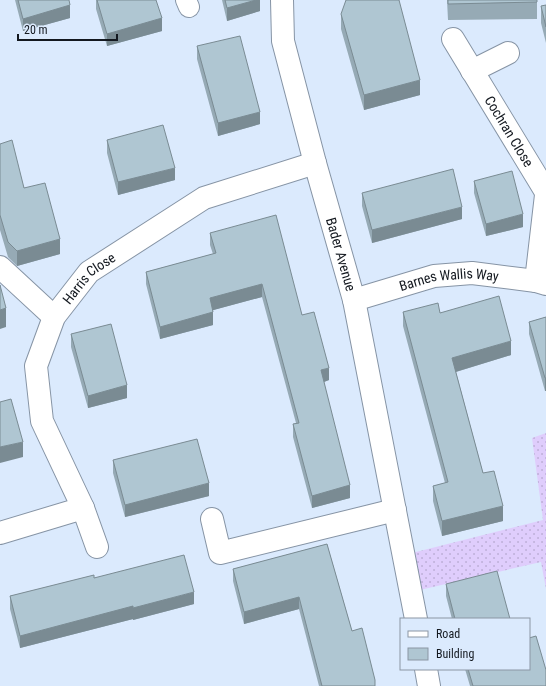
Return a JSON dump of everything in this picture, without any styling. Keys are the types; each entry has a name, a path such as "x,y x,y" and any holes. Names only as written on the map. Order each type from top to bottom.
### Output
{"street":[{"name":"Bader Avenue","path":"282,0 283,41 315,163 354,300 416,618"},
{"name":"Cochran Close","path":"453,39 546,192"},
{"path":"472,71 508,53"},
{"name":"Harris Close","path":"97,548 83,508 42,421 36,366 54,317 89,272 204,198 315,163"},
{"path":"541,283 546,195"},
{"path":"0,267 54,317"},
{"name":"Barnes Wallis Way","path":"354,300 434,276 472,273 541,283"},
{"path":"0,533 83,508"},
{"path":"212,519 220,553 395,510"},
{"path":"426,670 429,686"}],"shaded area":[{"path":"546,433 546,589 541,562 411,592 404,555 543,520 532,438"}],"building":[{"path":"18,0 69,0 70,5 23,19"},
{"path":"97,0 156,0 162,18 107,34"},
{"path":"225,0 256,0 227,8"},
{"path":"346,0 399,0 420,80 364,95 341,14"},
{"path":"448,0 537,0 537,2 448,4"},
{"path":"546,5 546,27 541,6"},
{"path":"240,36 260,112 218,123 197,46"},
{"path":"163,125 175,168 118,182 107,140"},
{"path":"12,140 24,188 45,183 60,239 17,251 8,242 0,215 0,144"},
{"path":"453,169 462,207 372,230 362,193"},
{"path":"512,171 523,214 486,224 474,181"},
{"path":"276,215 302,315 314,312 329,368 321,370 350,485 312,496 293,424 299,423 262,284 210,298 213,312 160,327 146,272 216,253 210,233"},
{"path":"0,285 6,308 0,310"},
{"path":"499,296 511,341 452,358 483,473 494,471 503,506 442,521 433,486 448,482 403,312 438,303 440,313"},
{"path":"546,317 546,378 545,378 529,322"},
{"path":"111,324 127,385 88,396 71,334"},
{"path":"11,399 23,442 0,447 0,402"},
{"path":"197,439 209,483 125,505 113,460"},
{"path":"327,544 352,631 362,628 375,680 375,686 322,686 299,597 244,612 233,569"},
{"path":"184,555 194,592 133,608 133,606 20,636 10,596 94,575 94,578"},
{"path":"497,571 510,618 455,618 446,584"},
{"path":"536,636 546,670 546,686 473,686 468,670 530,670 530,638"}]}
